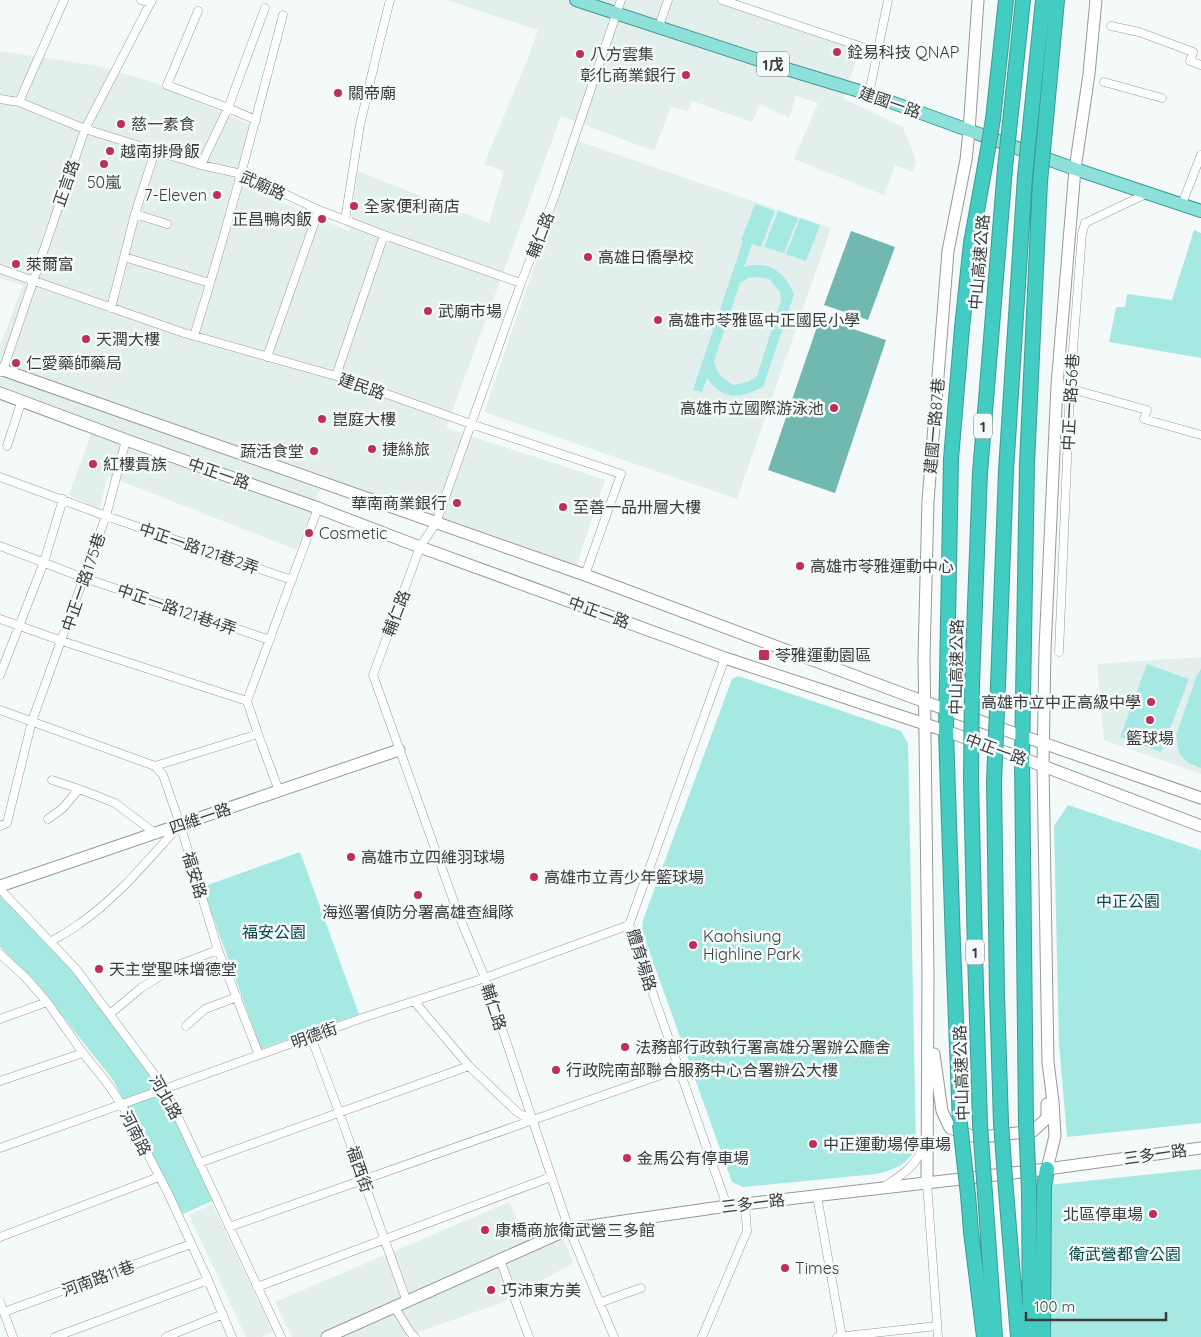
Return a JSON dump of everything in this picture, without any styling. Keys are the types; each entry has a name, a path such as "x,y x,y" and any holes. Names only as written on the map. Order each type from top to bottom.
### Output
{"highway":[{"path":"984,1337 960,1124 952,944 946,731 950,459 971,243 992,119 1006,0"},
{"name":"中山高速公路","path":"995,1337 980,1124 975,953 972,684 980,473 1005,168 1023,0"},
{"name":"1","path":"1018,1337 1001,1124 994,782 1006,471 1025,176 1043,0"},
{"path":"1030,1337 1022,758 1028,464 1040,182 1057,0"},
{"path":"1043,1337 1044,1187 1047,1169"}],"main road":[{"name":"建國一路","path":"576,0 869,94 1075,169 1201,211"}],"street":[{"path":"19,102 64,0"},
{"path":"141,0 152,2"},
{"path":"345,220 360,125 390,0"},
{"name":"輔仁路","path":"614,1337 569,1229 485,978 459,916 373,674 420,548 436,523 521,282 556,196 621,0"},
{"path":"659,26 668,0"},
{"path":"722,0 877,52"},
{"path":"869,94 888,0"},
{"name":"建國一路87巷","path":"928,973 924,657 928,501 948,252 966,160 978,0"},
{"path":"928,973 935,1063 942,1111 950,1128 972,1136 991,1136 1033,1131 1047,1118 1048,1062 1042,766 1045,649 1057,385 1075,169 1089,74 1096,0"},
{"name":"正言路","path":"1,371 84,130 152,2"},
{"path":"201,165 228,108 265,8"},
{"path":"198,11 167,84 256,120"},
{"path":"194,336 242,174 283,14"},
{"path":"1111,26 1139,32 1193,52 1190,61 1201,65"},
{"path":"1104,82 1162,98"},
{"name":"武廟路","path":"0,99 19,102 84,130 201,165 242,174 319,210 384,235 521,282"},
{"path":"111,308 135,214 155,151"},
{"path":"1182,204 1201,155"},
{"name":"中正一路56巷","path":"1059,652 1070,388 1082,234 1085,224 1148,193"},
{"path":"267,357 319,210"},
{"path":"135,214 167,224"},
{"path":"336,376 384,235"},
{"path":"124,257 210,283"},
{"name":"建民路","path":"0,269 194,336 336,376 621,474 585,574"},
{"name":"中正一路","path":"1,371 155,422 436,523 585,574 925,702 1201,798"},
{"path":"1057,385 1147,410 1144,418 1201,434"},
{"name":"中正一路","path":"0,393 725,658 946,731 1201,826"},
{"path":"7,446 22,400"},
{"name":"中正一路175巷","path":"0,826 7,823 32,721 106,516 126,440"},
{"name":"中正一路121巷2弄","path":"0,477 106,516 292,580"},
{"path":"0,675 44,562 63,499"},
{"path":"280,791 247,701 318,508"},
{"name":"中正一路121巷4弄","path":"0,546 84,578 270,640"},
{"path":"0,620 247,701"},
{"name":"體育場路","path":"725,658 629,925 727,1206"},
{"path":"0,710 155,766 258,734"},
{"name":"四維一路","path":"0,888 180,824 399,750"},
{"name":"福安路","path":"155,766 163,775 180,824 218,950 259,1055"},
{"path":"52,780 115,803 156,834"},
{"path":"48,819 63,808 79,789"},
{"path":"50,942 80,924 110,899 142,867 180,824"},
{"name":"河北路","path":"0,888 76,969 165,1089 281,1337"},
{"name":"明德街","path":"0,1148 310,1037 485,978 629,925"},
{"path":"110,1014 141,988 178,965 218,950"},
{"name":"河南路","path":"0,954 26,978 47,1002 122,1105 191,1244 232,1337"},
{"path":"928,973 927,1183 938,1337"},
{"path":"186,1026 205,1009 237,998"},
{"path":"414,1001 469,1066 517,1112 532,1121"},
{"path":"0,1019 47,1002"},
{"name":"福西街","path":"310,1037 407,1302"},
{"path":"0,1081 83,1052"},
{"path":"1047,1169 1055,1136 1048,1062"},
{"path":"199,1163 469,1066"},
{"path":"229,1227 678,1070"},
{"path":"882,1188 911,1168 920,1156 927,1140"},
{"name":"三多一路","path":"327,1337 569,1229 727,1206 1047,1169 1201,1148"},
{"path":"257,1287 551,1176"},
{"path":"0,1237 159,1177"},
{"path":"817,1196 842,1337"},
{"path":"702,1337 747,1231 745,1204"},
{"name":"河南路11巷","path":"4,1312 191,1244"},
{"path":"500,1260 529,1337"},
{"path":"55,1337 208,1280"},
{"path":"600,1303 641,1288"},
{"path":"0,1302 13,1337"},
{"path":"395,1308 415,1337"},
{"path":"166,1337 223,1314"},
{"path":"837,1337 879,1335 937,1326"}],"shaded area":[{"path":"447,0 737,0 862,43 843,98 903,127 916,161 913,172 895,165 884,195 794,159 818,103 796,96 789,118 760,104 752,122 692,101 688,111 671,107 654,151 561,116 446,428 605,480 573,576 321,487 297,550 108,476 99,509 69,495 91,434 0,400 0,346 23,285 0,278 0,51 99,66 153,82 257,128 243,186 349,231 358,171 489,223 504,171 484,164 538,30"},
{"name":"高雄市苓雅區中正國民小學","path":"578,141 831,228 737,499 484,412"},
{"path":"851,231 895,247 868,320 824,305"},
{"name":"高雄市立國際游泳池","path":"820,318 886,340 835,493 768,470"},
{"name":"高雄市立中正高級中學","path":"1201,657 1201,774 1104,740 1097,664"},
{"path":"509,1202 526,1239 558,1226 573,1263 501,1303 404,1337 292,1337 275,1302"},
{"path":"212,1204 273,1332 262,1337 246,1337 189,1215"}],"green space":[{"path":"755,204 775,211 761,247 752,244 744,267 760,265 775,269 786,280 794,295 763,387 747,394 733,396 720,391 707,378 702,392 693,390 743,241 741,240","holes":["748,278 769,279 780,292 781,300 757,376 748,382 734,385 721,376 714,361 740,283"]},
{"path":"778,211 798,218 784,253 764,247"},
{"path":"800,218 820,225 806,261 786,254"},
{"path":"1194,230 1201,233 1201,358 1109,342 1116,307 1125,307 1127,294 1172,300"},
{"name":"籃球場","path":"1147,664 1189,679 1161,752 1120,737"},
{"path":"1201,669 1201,768 1187,762 1179,753 1176,735 1197,675"},
{"path":"738,676 901,731 908,743 916,1147 905,1162 895,1168 876,1174 743,1187 732,1182 642,931 643,920 732,679"},
{"name":"中正公園","path":"1068,805 1201,850 1201,1123 1067,1137 1059,1044 1054,826"},
{"name":"福安公園","path":"300,852 359,1014 261,1049 202,887"},
{"path":"0,896 72,971 127,1042 159,1088 214,1200 183,1214 113,1080 35,981 0,947"},
{"name":"衛武營都會公園","path":"1201,1169 1201,1337 1051,1337 1048,1185"}],"place":[{"name":"銓易科技 QNAP","path":"837,52"},
{"name":"八方雲集","path":"580,54"},
{"name":"彰化商業銀行","path":"686,75"},
{"name":"關帝廟","path":"338,93"},
{"name":"慈一素食","path":"121,124"},
{"name":"越南排骨飯","path":"110,151"},
{"name":"50嵐","path":"104,164"},
{"name":"7-Eleven","path":"217,195"},
{"name":"全家便利商店","path":"354,206"},
{"name":"正昌鴨肉飯","path":"322,219"},
{"name":"高雄日僑學校","path":"588,257"},
{"name":"萊爾富","path":"16,264"},
{"name":"武廟市場","path":"428,311"},
{"name":"高雄市苓雅區中正國民小學","path":"658,320"},
{"name":"天潤大樓","path":"86,339"},
{"name":"仁愛藥師藥局","path":"16,363"},
{"name":"高雄市立國際游泳池","path":"834,408"},
{"name":"崑庭大樓","path":"322,419"},
{"name":"捷絲旅","path":"372,449"},
{"name":"蔬活食堂","path":"314,451"},
{"name":"紅樓貴族","path":"93,464"},
{"name":"華南商業銀行","path":"457,503"},
{"name":"至善一品卅層大樓","path":"563,507"},
{"name":"Cosmetic","path":"309,533"},
{"name":"高雄市苓雅運動中心","path":"800,566"},
{"name":"苓雅運動園區","path":"764,655"},
{"name":"高雄市立中正高級中學","path":"1151,702"},
{"name":"籃球場","path":"1150,720"},
{"name":"高雄市立四維羽球場","path":"351,857"},
{"name":"高雄市立青少年籃球場","path":"534,877"},
{"name":"海巡署偵防分署高雄查緝隊","path":"418,895"},
{"name":"Kaohsiung Highline Park","path":"693,945"},
{"name":"天主堂聖味增德堂","path":"99,969"},
{"name":"法務部行政執行署高雄分署辦公廳舍","path":"625,1047"},
{"name":"行政院南部聯合服務中心合署辦公大樓","path":"556,1070"},
{"name":"中正運動場停車場","path":"813,1144"},
{"name":"金馬公有停車場","path":"627,1158"},
{"name":"北區停車場","path":"1153,1214"},
{"name":"康橋商旅衛武營三多館","path":"485,1230"},
{"name":"Times","path":"785,1268"},
{"name":"巧沛東方美","path":"491,1290"}]}
